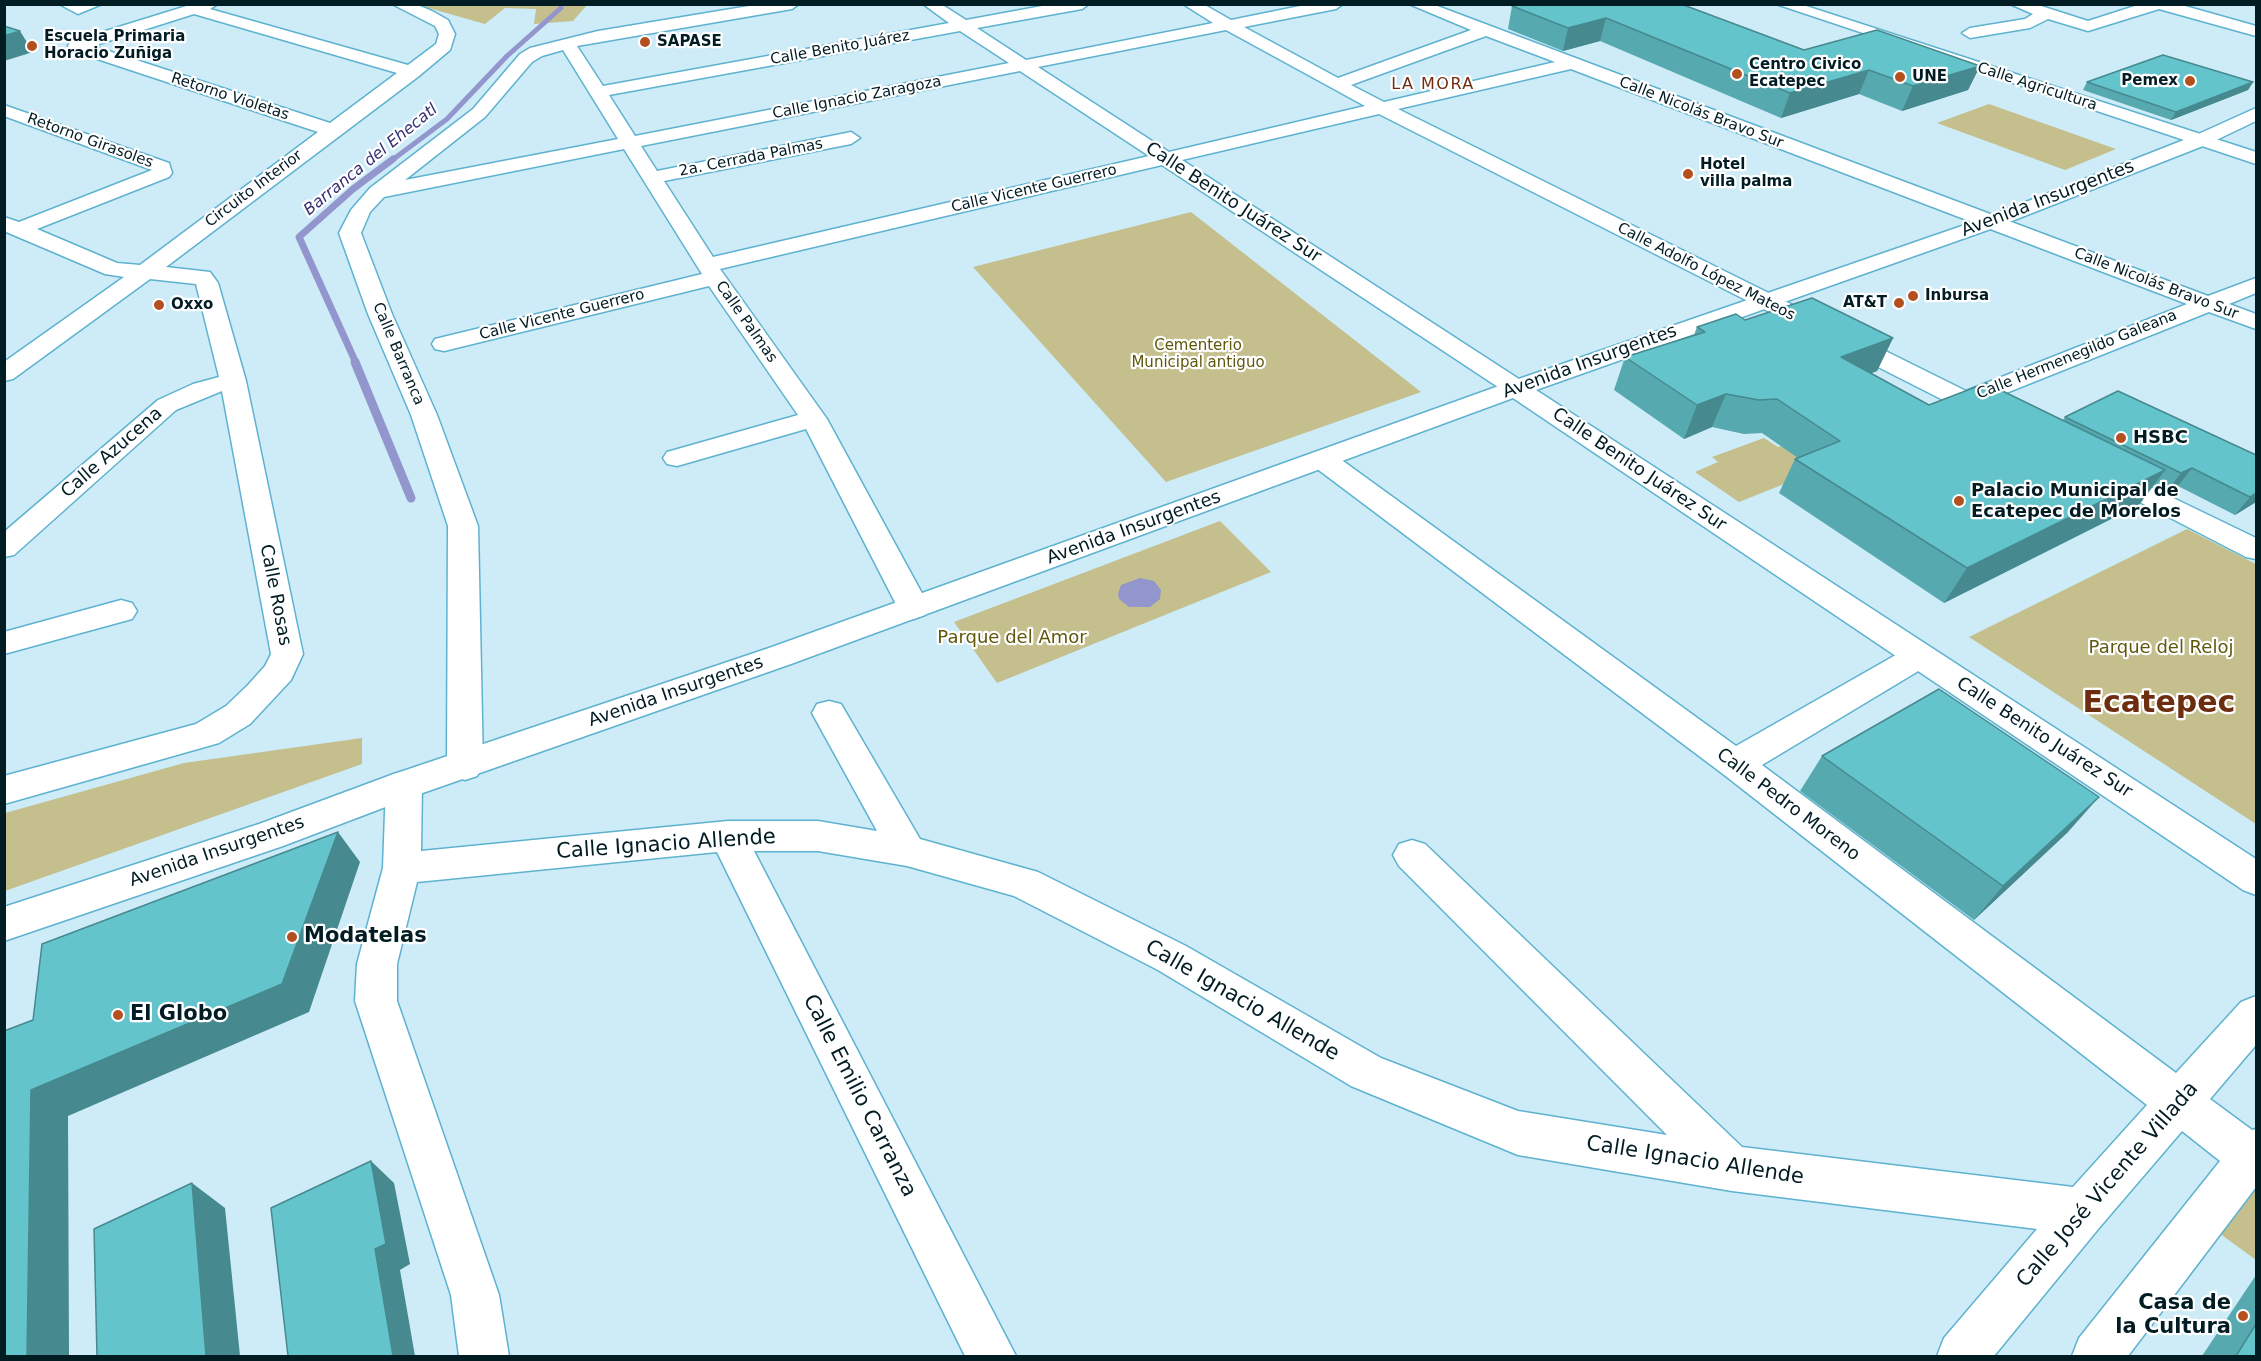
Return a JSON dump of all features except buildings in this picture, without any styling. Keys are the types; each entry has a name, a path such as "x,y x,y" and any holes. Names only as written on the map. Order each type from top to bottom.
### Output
{"street":[{"path":"66,4 78,9 95,4"},
{"name":"Retorno Violetas","path":"211,4 76,46 331,130"},
{"name":"Circuito Interior","path":"4,374 145,272 444,46 447,34 442,23 399,4"},
{"name":"Calle Barranca","path":"465,766 464,526 424,415 380,314 350,233 361,210 377,192 479,113 526,58 536,52 567,43 792,4"},
{"name":"Calle Benito Juárez Sur","path":"930,4 1516,388 2256,879"},
{"name":"Calle Benito Juárez","path":"598,92 1082,4"},
{"name":"Calle Adolfo López Mateos","path":"1190,4 1381,108 2017,428"},
{"name":"Calle Ignacio Zaragoza","path":"377,192 1336,4"},
{"name":"Calle Nicolás Bravo Sur","path":"1416,4 2256,322"},
{"name":"Calle Agricultura","path":"1784,4 2256,158"},
{"path":"2017,4 2088,26 2159,4 2256,31"},
{"path":"195,10 412,72"},
{"path":"1970,33 2030,22 2044,14"},
{"path":"1337,84 1485,31"},
{"name":"Calle Palmas","path":"567,43 711,271 814,419 914,608"},
{"name":"Calle Vicente Guerrero","path":"444,344 711,271 1164,159 1570,64"},
{"name":"Retorno Girasoles","path":"4,110 162,168 162,173 148,180 12,226"},
{"name":"Avenida Insurgentes","path":"4,924 270,835 404,785 465,766 914,608 1516,388 1992,222 2201,140 2256,114"},
{"name":"2a. Cerrada Palmas","path":"651,178 851,138"},
{"name":"Calle Rosas","path":"4,790 207,734 238,715 279,672 287,654 233,381 207,283 202,277 113,269 12,226"},
{"name":"Calle Hermenegildo Galeana","path":"1964,401 2205,303 2256,285"},
{"name":"Calle Azucena","path":"4,548 167,405 202,389 233,381"},
{"path":"677,458 814,419"},
{"name":"Calle Pedro Moreno","path":"1322,459 1735,764 2178,1102 2254,1154"},
{"path":"2080,460 2256,550"},
{"path":"4,643 121,611"},
{"path":"1735,764 1919,656"},
{"path":"829,713 907,851"},
{"path":"404,785 402,868 377,964 376,1001 476,1295 484,1356"},
{"name":"Calle Ignacio Allende","path":"402,868 728,836 818,836 907,851 1024,884 1172,958 1366,1072 1518,1133 1732,1168 2082,1211"},
{"name":"Calle Emilio Carranza","path":"728,836 990,1356"},
{"path":"1412,855 1732,1168"},
{"name":"Calle José Vicente Villada","path":"1962,1356 2082,1211 2256,1015"},
{"path":"2097,1356 2254,1154"}],"green space":[{"path":"418,5 587,5 573,21 534,24 536,9 505,8 485,24"},
{"path":"1989,104 2116,149 2065,170 1937,123"},
{"name":"Cementerio Municipal antiguo","path":"1191,212 1421,392 1166,482 973,267"},
{"path":"1815,435 1849,458 1739,502 1695,472 1718,462 1712,457 1764,438 1778,447"},
{"name":"Parque del Amor","path":"1220,521 1271,572 997,683 954,622"},
{"name":"Parque del Reloj","path":"2187,529 2256,564 2256,824 1969,637"},
{"path":"362,738 362,764 5,891 5,813 184,763"},
{"path":"2256,1185 2256,1260 2219,1233"}],"water":[{"path":"1140,578 1154,581 1161,590 1160,599 1150,607 1129,607 1119,599 1121,585"}],"waterway":[{"name":"Barranca del Ehecatl","path":"391,161 447,119 507,56 561,8"},
{"name":"Barranca del Ehecatl","path":"356,363 299,237 353,189 393,159"},
{"name":"Barranca del Ehecatl","path":"355,362 411,498"}],"place":[{"name":"SAPASE","path":"645,42"},
{"name":"Escuela Primaria Horacio Zuñiga","path":"32,46"},
{"name":"Centro Civico Ecatepec","path":"1737,74"},
{"name":"UNE","path":"1900,77"},
{"name":"Pemex","path":"2190,81"},
{"name":"Hotel villa palma","path":"1688,174"},
{"name":"Inbursa","path":"1913,296"},
{"name":"AT&T","path":"1899,303"},
{"name":"Oxxo","path":"159,305"},
{"name":"HSBC","path":"2121,438"},
{"name":"Palacio Municipal de Ecatepec de Morelos","path":"1959,501"},
{"name":"Modatelas","path":"292,937"},
{"name":"El Globo","path":"118,1015"},
{"name":"Casa de la Cultura","path":"2243,1316"}],"district":[{"name":"LA MORA","path":"1433,85"},
{"name":"Ecatepec","path":"2159,704"}]}
